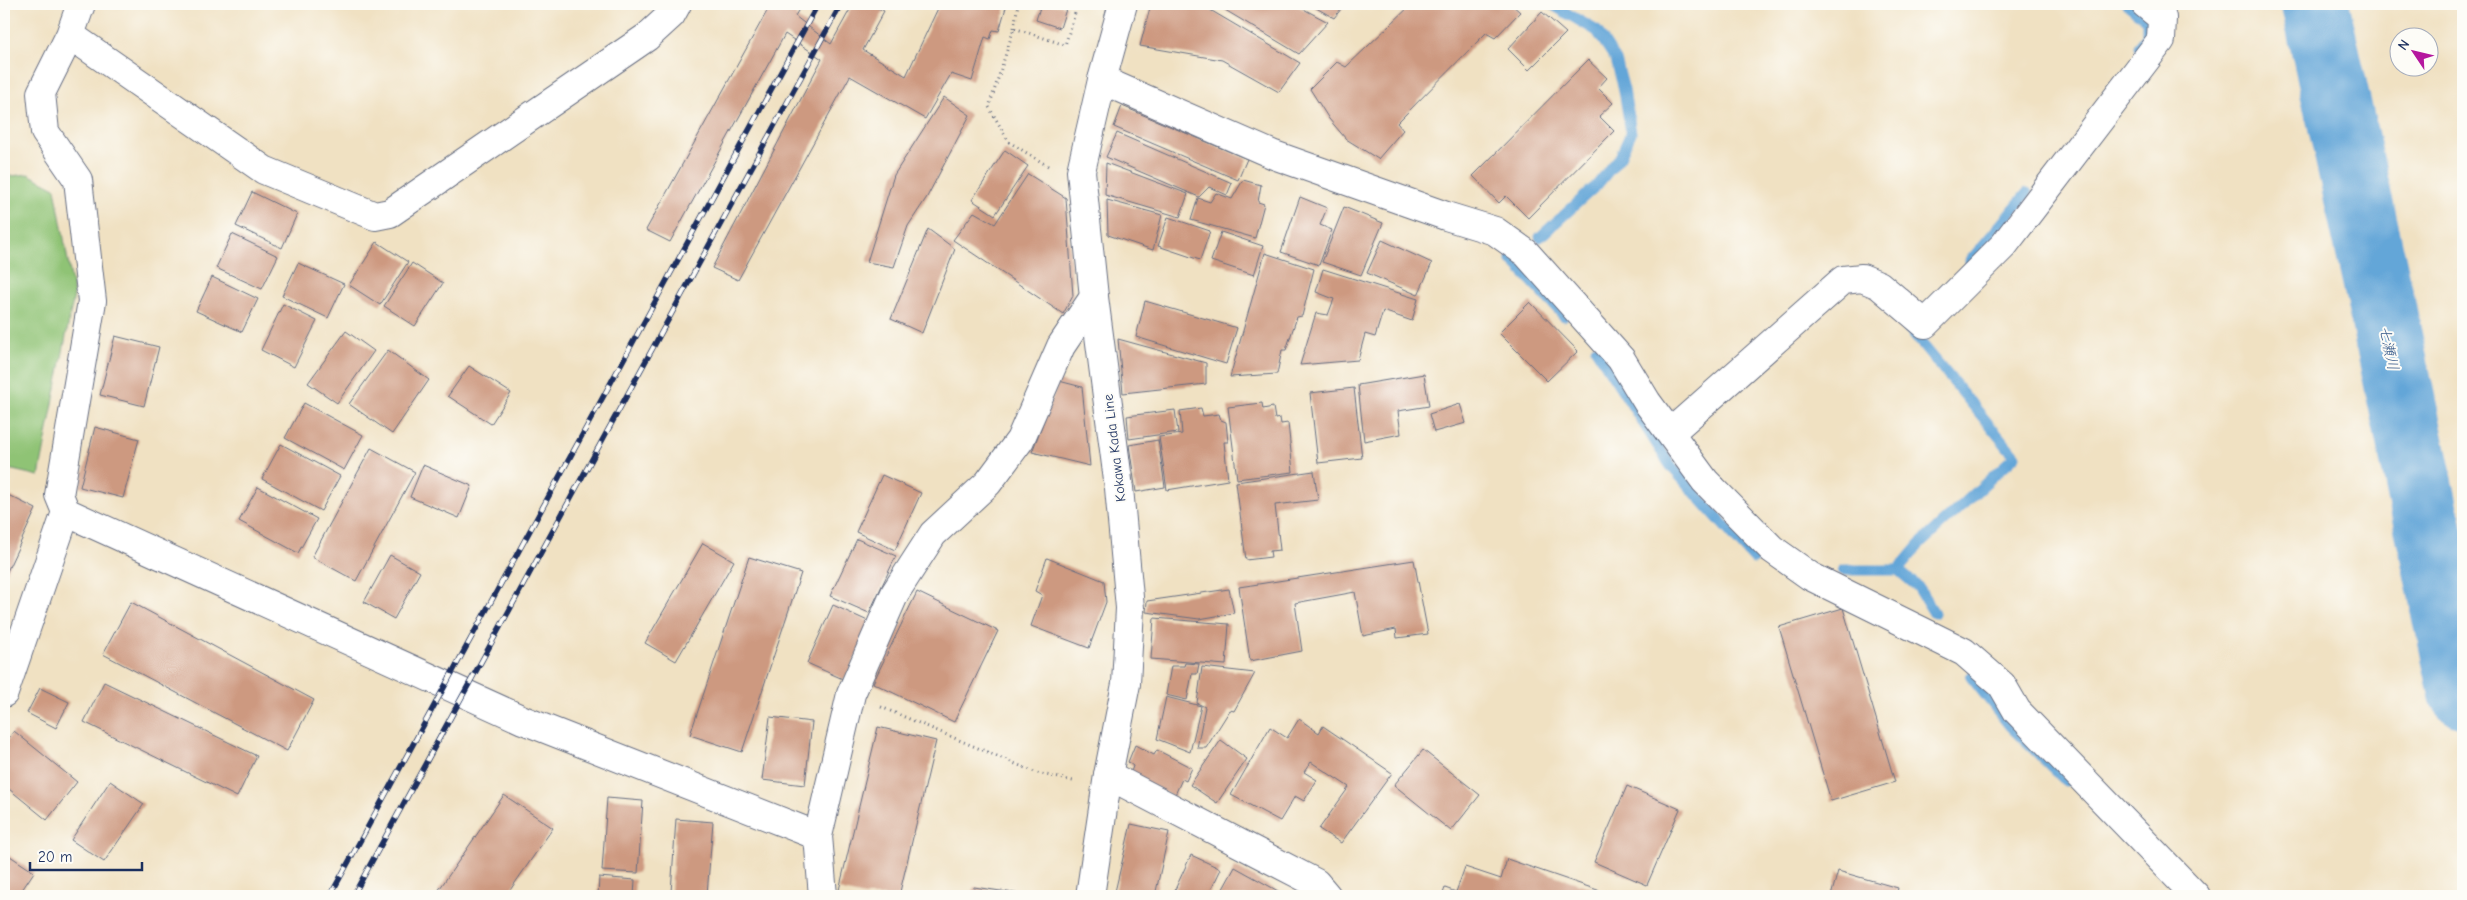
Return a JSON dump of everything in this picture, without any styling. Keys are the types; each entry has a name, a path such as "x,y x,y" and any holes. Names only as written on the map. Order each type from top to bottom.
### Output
{"street":[{"path":"4,693 66,512 59,495 92,301 78,180 45,132 42,93 70,35 81,4"},
{"path":"70,35 264,170 375,216 390,213 647,37 671,15 676,4"},
{"name":"Kokawa Kada Line","path":"1090,896 1107,782 1126,684 1130,608 1119,488 1094,297 1081,171 1102,80 1124,4"},
{"path":"1670,433 1843,280 1862,278 1879,285 1925,324 2004,245 2161,40 2162,18 2145,4"},
{"path":"1102,80 1274,155 1494,231 1526,253 1621,360 1647,402 1705,481 1780,555 1810,576 1964,652 2002,685 2017,711 2196,896"},
{"path":"823,896 818,836 851,694 895,592 933,534 988,483 1020,440 1061,346 1094,297"},
{"path":"66,512 523,720 818,836"},
{"path":"1107,782 1316,883 1327,896"}],"path":[{"path":"1018,4 1014,28 989,107 1009,142 1050,167"},
{"path":"1014,28 1065,45 1078,4"},
{"path":"851,694 1037,773 1107,782"}],"green space":[{"path":"28,174 55,188 74,295 39,476 4,468 4,177"}],"building":[{"path":"771,4 802,4 795,16 831,44 853,4 870,4 884,11 863,50 906,76 940,4 1007,4 999,31 993,30 990,39 985,37 972,81 951,74 925,119 850,76 738,280 712,268 822,59 785,34 670,242 646,230"},
{"path":"1041,4 1067,6 1060,28 1036,20"},
{"path":"1151,4 1200,4 1300,63 1279,92 1222,60 1140,46"},
{"path":"1215,4 1294,4 1328,22 1299,54"},
{"path":"1309,4 1345,4 1334,18"},
{"path":"1412,4 1511,4 1520,12 1495,38 1486,33 1397,123 1403,130 1378,159 1346,139 1329,119 1310,89 1337,62 1346,67"},
{"path":"1542,12 1566,33 1529,70 1508,49"},
{"path":"1588,60 1607,78 1598,88 1613,103 1599,116 1614,131 1528,218 1506,196 1499,203 1473,176"},
{"path":"944,97 970,115 927,197 908,226 894,267 867,262 894,175"},
{"path":"1122,106 1247,159 1238,180 1114,127"},
{"path":"1117,133 1232,183 1227,195 1209,187 1199,197 1106,157"},
{"path":"1005,150 1028,166 995,215 972,200"},
{"path":"1106,163 1188,194 1180,217 1105,195"},
{"path":"1028,174 1066,198 1073,296 1063,314 953,240 974,212 995,224"},
{"path":"1243,180 1261,185 1258,202 1264,204 1255,238 1191,220 1198,198 1210,202 1216,193 1232,199"},
{"path":"252,192 297,214 282,248 236,226"},
{"path":"1300,197 1327,208 1320,225 1332,230 1319,265 1281,252"},
{"path":"1107,200 1162,215 1153,250 1108,235"},
{"path":"1344,207 1383,223 1361,275 1322,262"},
{"path":"1168,217 1210,231 1200,260 1158,246"},
{"path":"928,229 955,249 922,333 891,319"},
{"path":"1221,232 1263,246 1254,275 1211,261"},
{"path":"232,234 278,256 262,289 216,268"},
{"path":"1382,240 1432,263 1418,295 1367,273"},
{"path":"377,242 408,262 380,305 349,285"},
{"path":"1265,253 1314,269 1302,316 1297,317 1286,350 1282,350 1277,374 1230,377"},
{"path":"298,263 344,284 328,318 282,296"},
{"path":"412,263 443,283 415,326 384,306"},
{"path":"1323,269 1418,299 1412,321 1383,311 1375,337 1365,334 1358,360 1300,365 1316,313 1328,315 1334,299 1316,292"},
{"path":"212,277 258,299 242,332 196,311"},
{"path":"1145,301 1237,328 1226,364 1136,337"},
{"path":"1530,302 1578,351 1547,381 1499,333"},
{"path":"283,304 317,321 294,367 261,350"},
{"path":"346,331 374,351 337,403 308,383"},
{"path":"115,336 159,347 144,406 100,395"},
{"path":"1118,339 1206,363 1206,384 1123,393"},
{"path":"388,350 429,380 392,434 349,404"},
{"path":"469,366 511,393 491,424 448,396"},
{"path":"1424,374 1429,406 1398,411 1401,434 1364,441 1358,385"},
{"path":"1059,381 1082,387 1090,466 1032,452"},
{"path":"1354,388 1362,458 1318,463 1310,393"},
{"path":"304,403 363,435 344,470 285,438"},
{"path":"1262,403 1263,409 1273,407 1275,419 1280,418 1281,424 1288,423 1293,472 1237,479 1228,407"},
{"path":"1460,404 1466,423 1434,432 1429,414"},
{"path":"1201,408 1203,416 1219,414 1221,420 1226,422 1228,442 1224,442 1228,480 1167,490 1159,437 1182,434 1180,411"},
{"path":"1175,410 1178,432 1129,439 1127,416"},
{"path":"95,427 139,439 123,498 80,487"},
{"path":"1158,440 1165,487 1136,492 1129,445"},
{"path":"281,444 340,476 321,511 262,479"},
{"path":"371,448 415,472 356,581 312,557"},
{"path":"423,465 472,486 459,518 410,497"},
{"path":"1314,471 1318,500 1275,505 1280,550 1270,551 1271,557 1246,560 1236,482"},
{"path":"882,475 921,493 895,550 856,532"},
{"path":"258,487 317,519 298,553 239,521"},
{"path":"4,493 36,509 4,578"},
{"path":"857,539 896,556 869,613 830,596"},
{"path":"703,543 734,561 676,661 645,643"},
{"path":"390,555 420,572 394,619 364,602"},
{"path":"749,557 801,573 742,752 690,735"},
{"path":"1047,558 1104,581 1106,602 1089,648 1031,626 1042,595 1035,591"},
{"path":"1414,560 1428,634 1397,638 1396,629 1363,636 1355,592 1295,603 1302,651 1250,661 1239,587"},
{"path":"1229,589 1234,613 1199,619 1146,612 1147,601"},
{"path":"917,592 998,631 954,722 873,683"},
{"path":"131,602 314,700 287,751 103,654"},
{"path":"833,605 872,623 845,680 807,663"},
{"path":"1843,608 1895,782 1831,801 1779,627"},
{"path":"1154,618 1229,624 1226,665 1151,659"},
{"path":"1185,663 1199,664 1197,674 1192,674 1187,700 1166,695 1171,666 1184,666"},
{"path":"1202,667 1255,673 1234,711 1230,710 1206,748 1197,748 1205,707 1197,703"},
{"path":"104,682 257,756 237,797 84,722"},
{"path":"40,688 69,702 56,728 27,713"},
{"path":"1166,697 1201,706 1190,752 1157,739"},
{"path":"770,717 812,722 805,785 762,780"},
{"path":"1299,719 1319,733 1323,726 1392,773 1341,843 1319,829 1349,787 1311,762 1304,772 1317,780 1304,801 1295,796 1280,821 1231,795 1270,727 1287,738"},
{"path":"878,727 936,741 899,896 864,896 839,890"},
{"path":"14,731 77,782 47,820 4,785 4,744"},
{"path":"1221,740 1247,759 1217,803 1190,785"},
{"path":"1135,745 1154,755 1157,750 1192,768 1186,781 1182,779 1174,797 1130,775 1133,766 1128,762"},
{"path":"1423,750 1480,795 1451,831 1394,785"},
{"path":"110,781 144,804 104,862 71,840"},
{"path":"1627,786 1680,809 1647,885 1594,862"},
{"path":"504,795 553,828 506,896 446,896 438,891"},
{"path":"607,798 643,801 638,873 602,871"},
{"path":"676,819 713,822 707,894 671,892"},
{"path":"1131,824 1169,832 1155,896 1114,896"},
{"path":"4,852 34,872 18,896 4,896"},
{"path":"1191,855 1221,869 1208,896 1172,896"},
{"path":"1507,859 1615,896 1442,896 1445,888 1456,892 1465,867 1501,879"},
{"path":"1235,867 1287,896 1219,896"},
{"path":"1838,871 1898,888 1896,896 1831,896"},
{"path":"599,877 635,880 634,896 598,896"},
{"path":"974,887 1027,895 1027,896 972,896"}],"waterway":[{"path":"1540,237 1597,185 1620,157 1631,133 1624,90 1616,60 1597,31 1551,4"},
{"path":"2127,4 2147,20 2147,37 2139,47"},
{"name":"七瀬川","path":"2315,4 2379,293 2463,693"},
{"path":"1970,261 2027,193"},
{"path":"1511,259 1564,316"},
{"path":"1908,327 2015,456 1919,545 1898,570 1918,587 1934,613"},
{"path":"1596,349 1670,465 1754,559"},
{"path":"1843,570 1898,570"},
{"path":"1971,677 2010,726 2066,781"}],"railway":[{"path":"330,896 818,4"},
{"path":"353,896 841,4"}]}
